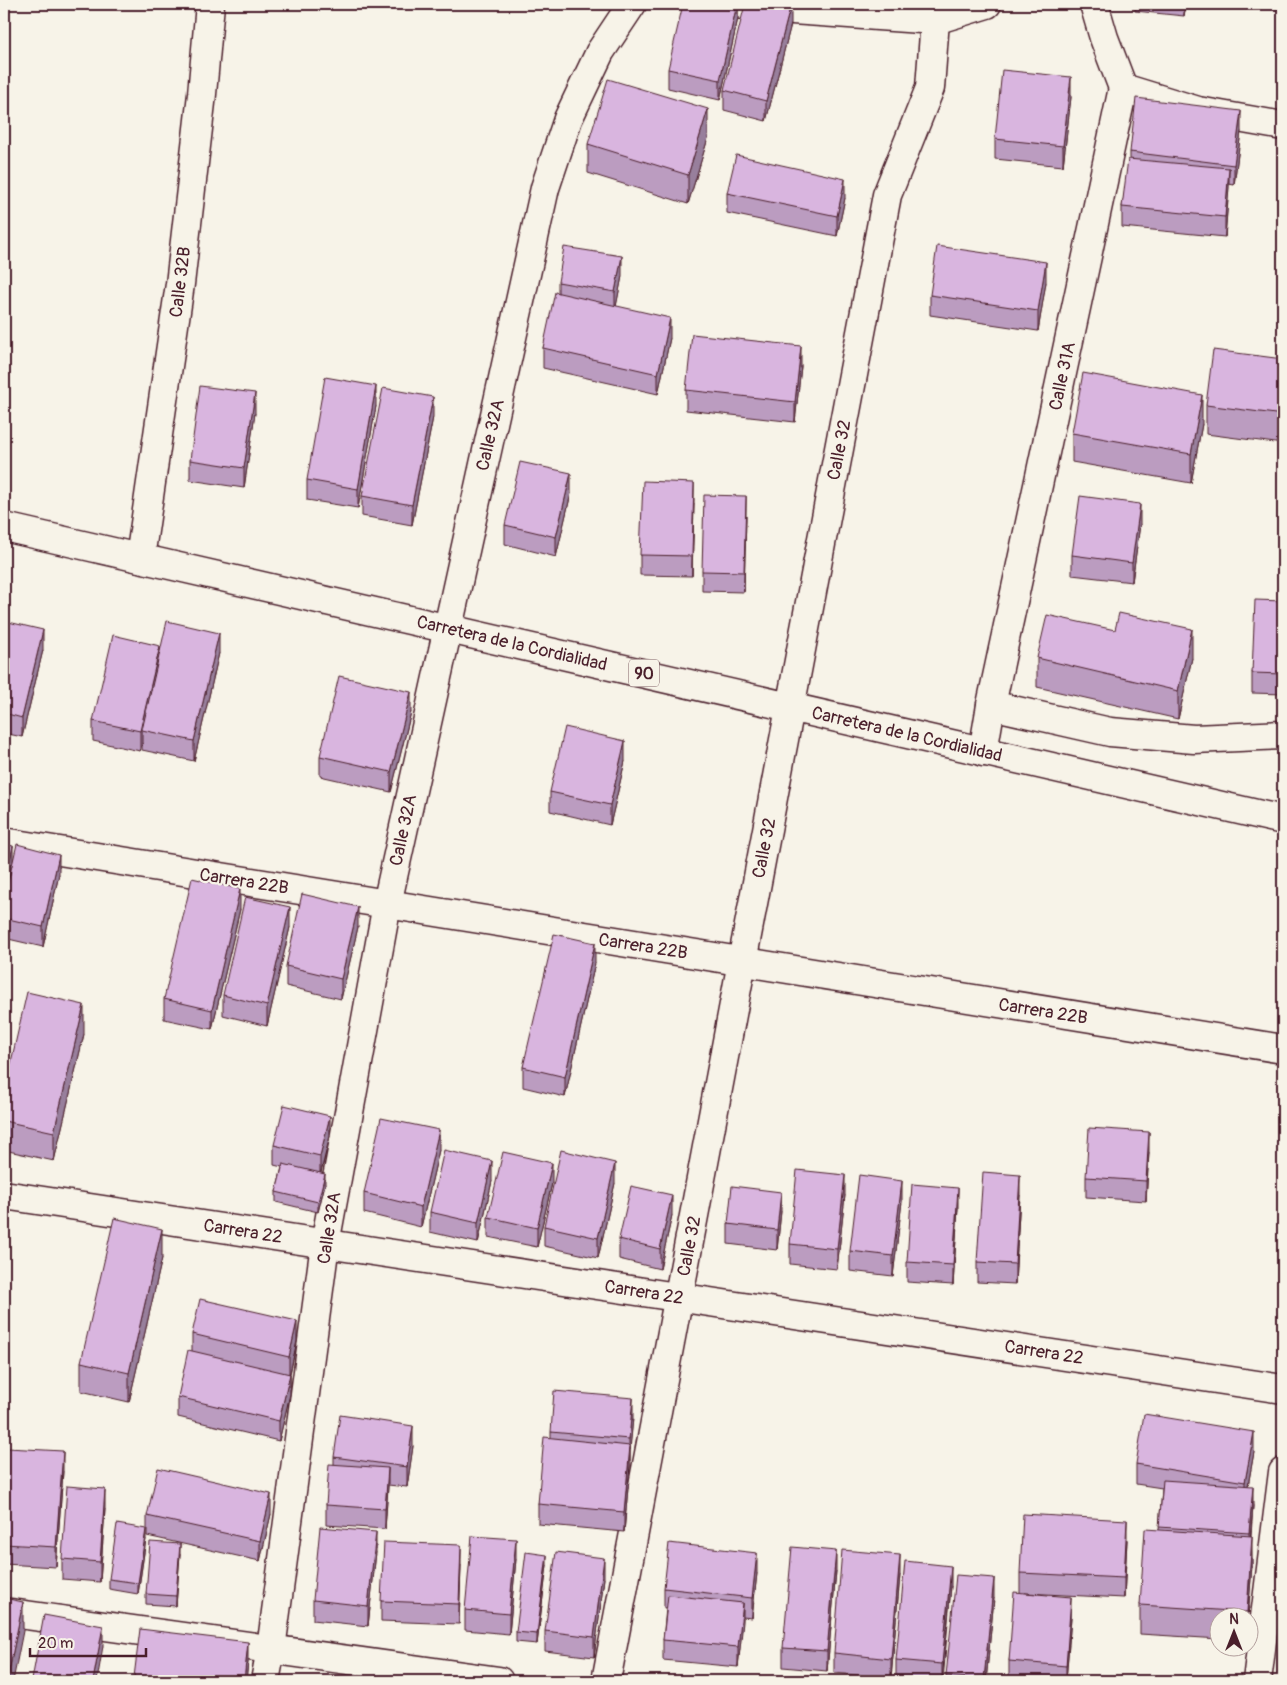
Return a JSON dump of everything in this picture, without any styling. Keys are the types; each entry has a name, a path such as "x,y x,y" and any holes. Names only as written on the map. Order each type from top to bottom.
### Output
{"main road":[{"name":"Calle 32B","path":"140,558 180,284 202,94 210,4"},
{"name":"Calle 32A","path":"265,1681 271,1650 325,1244 387,904 447,628 545,188 572,110 600,52 632,4"},
{"path":"735,4 778,9 935,20 987,4"},
{"path":"1094,4 1104,38 1123,88 1198,111 1283,126"},
{"name":"Calle 32","path":"606,1681 887,195 930,88 935,20"},
{"name":"Calle 31A","path":"983,752 991,705 1123,88"},
{"name":"Carretera de la Cordialidad","path":"4,527 1283,820"},
{"path":"991,705 1110,732 1194,739 1283,736"},
{"name":"Carrera 22B","path":"4,842 1283,1049"},
{"name":"Carrera 22","path":"4,1195 1283,1389"},
{"path":"1257,1681 1283,1472"},
{"path":"4,1612 499,1681"}],"building":[{"path":"683,4 737,4 720,80 668,69"},
{"path":"745,4 791,4 766,101 724,90"},
{"path":"1002,70 1071,77 1063,146 995,139"},
{"path":"608,79 708,109 688,175 588,144"},
{"path":"1136,98 1241,111 1234,165 1130,152"},
{"path":"736,155 845,179 837,216 727,193"},
{"path":"1128,159 1229,168 1225,217 1122,207"},
{"path":"937,246 1046,262 1038,311 930,295"},
{"path":"564,247 622,256 615,292 558,282"},
{"path":"555,292 670,318 658,374 543,348"},
{"path":"692,334 801,346 795,402 686,390"},
{"path":"1213,350 1283,359 1283,415 1206,405"},
{"path":"1083,373 1202,395 1191,454 1072,433"},
{"path":"325,377 376,386 358,489 307,480"},
{"path":"200,386 255,393 244,468 190,460"},
{"path":"383,388 433,397 412,505 362,496"},
{"path":"520,462 571,473 556,537 505,525"},
{"path":"643,481 694,483 692,556 640,555"},
{"path":"704,495 746,496 744,572 702,571"},
{"path":"1080,496 1140,504 1132,563 1072,555"},
{"path":"1255,600 1283,601 1283,674 1252,673"},
{"path":"1119,613 1192,629 1178,691 1037,658 1047,615 1115,630"},
{"path":"4,621 43,630 22,718 4,713"},
{"path":"167,621 219,633 194,741 142,730"},
{"path":"113,635 160,646 140,731 93,721"},
{"path":"339,676 411,692 391,772 320,756"},
{"path":"565,727 625,741 610,805 550,792"},
{"path":"4,844 13,846 4,886"},
{"path":"17,844 59,855 43,927 4,918 4,900"},
{"path":"192,878 240,889 212,1010 164,999"},
{"path":"302,894 358,907 341,979 286,966"},
{"path":"245,897 290,907 267,1006 223,995"},
{"path":"554,934 595,943 565,1077 523,1067"},
{"path":"27,992 84,1005 54,1132 4,1121 4,1093"},
{"path":"284,1105 330,1116 320,1156 274,1145"},
{"path":"381,1118 439,1130 421,1207 364,1193"},
{"path":"1089,1128 1149,1132 1146,1181 1086,1177"},
{"path":"444,1150 492,1161 478,1223 430,1212"},
{"path":"561,1150 615,1163 598,1238 544,1226"},
{"path":"503,1152 552,1163 537,1228 488,1217"},
{"path":"283,1164 325,1174 318,1202 276,1192"},
{"path":"797,1170 845,1175 837,1249 790,1244"},
{"path":"983,1172 1020,1175 1015,1264 977,1262"},
{"path":"859,1175 902,1181 893,1256 850,1251"},
{"path":"912,1184 958,1188 953,1265 907,1262"},
{"path":"631,1186 672,1195 660,1249 619,1239"},
{"path":"732,1186 781,1192 777,1230 728,1224"},
{"path":"114,1218 162,1229 129,1373 81,1362"},
{"path":"200,1299 297,1321 289,1357 192,1334"},
{"path":"188,1350 290,1374 279,1421 178,1397"},
{"path":"554,1391 633,1398 629,1439 551,1432"},
{"path":"1144,1414 1254,1432 1245,1482 1136,1464"},
{"path":"340,1415 413,1426 407,1467 334,1457"},
{"path":"544,1437 630,1446 624,1512 538,1504"},
{"path":"7,1448 63,1451 56,1547 4,1544 4,1486"},
{"path":"329,1464 388,1468 385,1509 326,1505"},
{"path":"158,1468 271,1494 260,1541 147,1516"},
{"path":"1163,1480 1253,1486 1249,1533 1159,1527"},
{"path":"67,1486 105,1489 100,1562 62,1559"},
{"path":"1023,1514 1127,1520 1124,1578 1020,1573"},
{"path":"117,1524 146,1529 138,1583 109,1579"},
{"path":"320,1527 376,1532 368,1606 313,1600"},
{"path":"1145,1529 1252,1536 1247,1608 1210,1608 1210,1610 1140,1605"},
{"path":"472,1536 516,1539 509,1614 465,1610"},
{"path":"150,1542 180,1544 176,1596 146,1594"},
{"path":"384,1542 461,1545 459,1604 381,1601"},
{"path":"669,1543 757,1553 752,1598 664,1588"},
{"path":"792,1547 836,1551 827,1651 783,1648"},
{"path":"842,1550 900,1555 891,1659 834,1653"},
{"path":"526,1552 547,1555 537,1634 516,1632"},
{"path":"556,1552 604,1558 594,1637 545,1631"},
{"path":"905,1561 951,1566 942,1664 896,1660"},
{"path":"956,1575 994,1578 984,1679 946,1676"},
{"path":"1014,1592 1071,1597 1066,1666 1009,1661"},
{"path":"668,1595 743,1603 738,1647 663,1640"},
{"path":"4,1598 23,1602 7,1681 4,1681"},
{"path":"44,1615 103,1626 93,1681 32,1680"},
{"path":"140,1629 248,1642 244,1681 172,1681 134,1677"}]}
